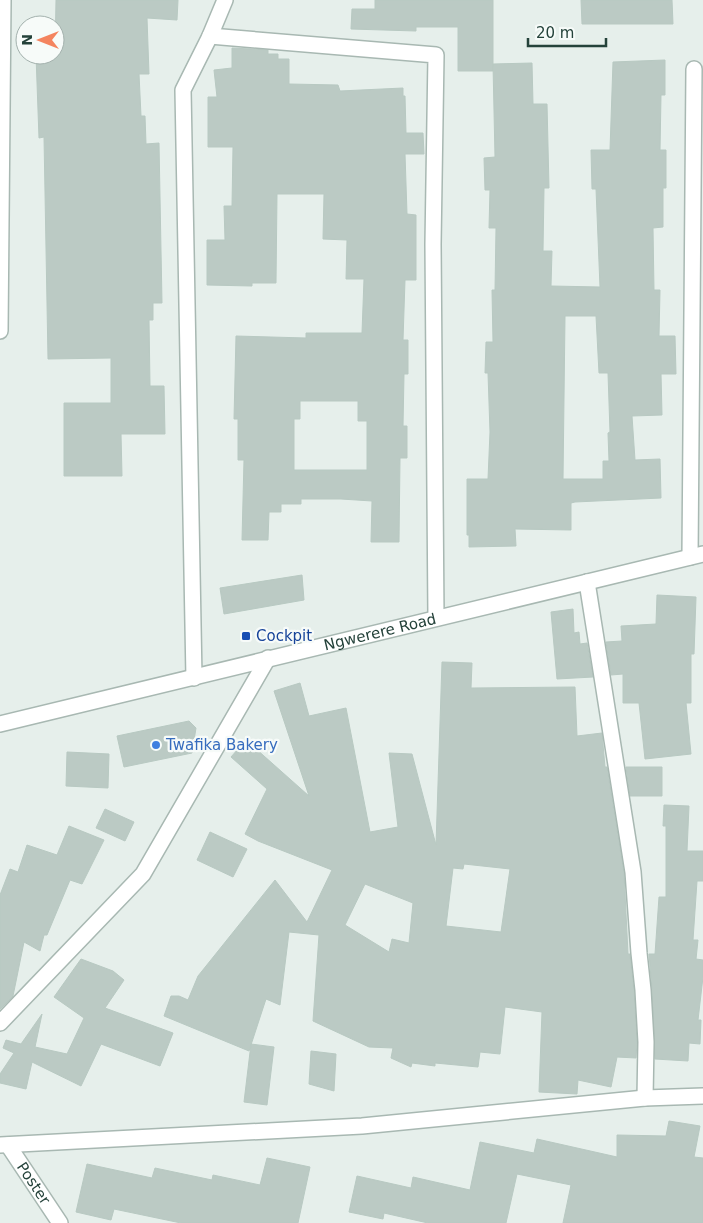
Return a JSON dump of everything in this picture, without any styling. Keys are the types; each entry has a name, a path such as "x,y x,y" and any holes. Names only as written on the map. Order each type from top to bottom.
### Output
{"street":[{"path":"0,330 3,0"},
{"path":"194,678 183,90 210,36 225,0"},
{"path":"210,36 436,54 433,244 436,618"},
{"path":"694,69 696,556"},
{"name":"Ngwerere Road","path":"0,724 696,556"},
{"path":"587,582 633,872 646,1042 645,1098"},
{"path":"0,1023 143,874 268,658"},
{"path":"4,1145 362,1126 645,1098 703,1096"},
{"name":"Poster","path":"4,1145 60,1223"}],"building":[{"path":"56,0 178,0 177,20 147,18 149,74 139,74 141,116 145,116 146,144 159,143 162,303 153,303 153,320 149,320 150,386 164,386 165,434 121,434 122,476 64,476 64,403 111,403 111,358 48,359 44,137 39,138 36,65 65,65 65,15 56,15"},
{"path":"375,0 493,0 493,71 458,71 458,27 416,27 416,31 351,29 352,9 375,9"},
{"path":"581,0 672,0 673,24 582,24"},
{"path":"232,48 268,50 268,54 278,54 278,59 289,59 289,84 338,85 340,91 403,88 406,133 423,133 424,154 405,154 407,214 416,215 416,280 405,280 403,340 408,340 408,374 404,374 403,426 407,426 407,458 400,458 399,542 371,542 372,501 341,499 301,499 301,504 281,504 281,512 269,512 268,540 242,540 244,460 238,460 238,419 234,419 236,336 306,338 306,333 362,333 364,279 346,279 347,240 323,239 324,194 277,194 276,283 252,283 252,286 207,285 207,240 225,240 224,206 232,206 233,147 208,147 208,97 217,97 214,70 232,68","holes":["300,401 358,401 358,421 367,421 367,470 294,470 294,419 300,419"]},
{"path":"665,60 665,95 661,95 660,150 666,150 666,188 663,188 663,227 653,228 654,290 660,290 659,336 675,336 676,374 661,374 662,415 632,416 635,460 660,459 661,498 571,503 571,530 515,529 516,546 469,547 469,535 467,535 467,479 488,479 490,432 488,373 485,373 486,342 493,342 492,290 495,290 496,228 489,228 490,190 485,190 484,158 495,157 493,64 532,63 533,104 547,104 549,188 544,188 543,251 552,251 551,286 600,287 596,189 592,189 591,150 610,150 613,62","holes":["565,316 596,316 599,373 608,373 609,461 603,461 603,479 563,479"]},
{"path":"302,575 304,600 224,614 220,588"},
{"path":"657,595 696,597 694,654 691,654 691,703 686,703 691,754 645,759 639,703 623,703 623,674 611,675 606,642 622,641 621,626 656,624"},
{"path":"573,609 574,633 579,632 580,644 587,643 593,677 557,679 551,612"},
{"path":"442,662 472,663 471,688 575,687 577,736 602,733 605,767 607,767 624,873 628,954 630,954 634,991 637,1042 636,1058 617,1057 611,1087 578,1080 577,1094 539,1092 542,1012 505,1007 500,1054 480,1052 478,1067 435,1063 435,1066 412,1063 411,1067 391,1058 393,1048 369,1047 313,1021 319,935 289,932 280,1005 266,999 249,1051 164,1016 171,996 179,996 188,1000 198,976 275,880 307,922 332,870 245,834 267,789 231,757 246,740 309,796 274,691 300,683 309,716 346,708 370,832 398,827 389,753 412,754 436,845","holes":["464,864 510,869 501,932 446,926 453,868 463,869","365,884 413,903 409,943 392,939 389,952 345,925"]},
{"name":"Twafika Bakery","path":"189,721 196,728 192,753 124,767 117,736"},
{"path":"67,752 109,754 108,788 66,786"},
{"path":"626,767 662,767 662,796 630,796"},
{"path":"664,805 689,806 687,851 703,851 703,881 697,881 693,940 698,940 696,959 703,960 698,1020 701,1020 700,1044 689,1043 688,1061 655,1059 649,954 655,954 659,897 666,897 666,826 663,826"},
{"path":"105,809 134,822 125,841 96,828"},
{"path":"69,826 104,840 82,884 70,880 47,935 44,935 40,951 24,942 13,996 0,1009 0,895 10,869 18,872 27,845 57,855"},
{"path":"210,832 247,849 233,877 197,860"},
{"path":"81,959 113,971 124,980 105,1008 173,1033 160,1066 101,1044 81,1086 32,1062 26,1089 0,1083 0,1074 14,1053 3,1048 6,1040 21,1044 42,1014 35,1047 67,1054 84,1018 54,997"},
{"path":"251,1044 274,1047 267,1105 244,1102"},
{"path":"311,1051 336,1054 334,1091 309,1084"},
{"path":"669,1121 700,1126 694,1157 703,1158 703,1223 563,1223 571,1185 517,1174 506,1223 428,1223 384,1213 383,1219 349,1212 357,1176 411,1188 413,1177 470,1190 480,1142 534,1153 537,1139 617,1157 617,1135 666,1136"},
{"path":"267,1158 310,1167 298,1223 181,1223 114,1209 111,1220 76,1212 87,1164 152,1178 155,1168 212,1180 213,1175 260,1185"}],"place":[{"name":"Cockpit","path":"246,636"},
{"name":"Twafika Bakery","path":"156,745"}]}
